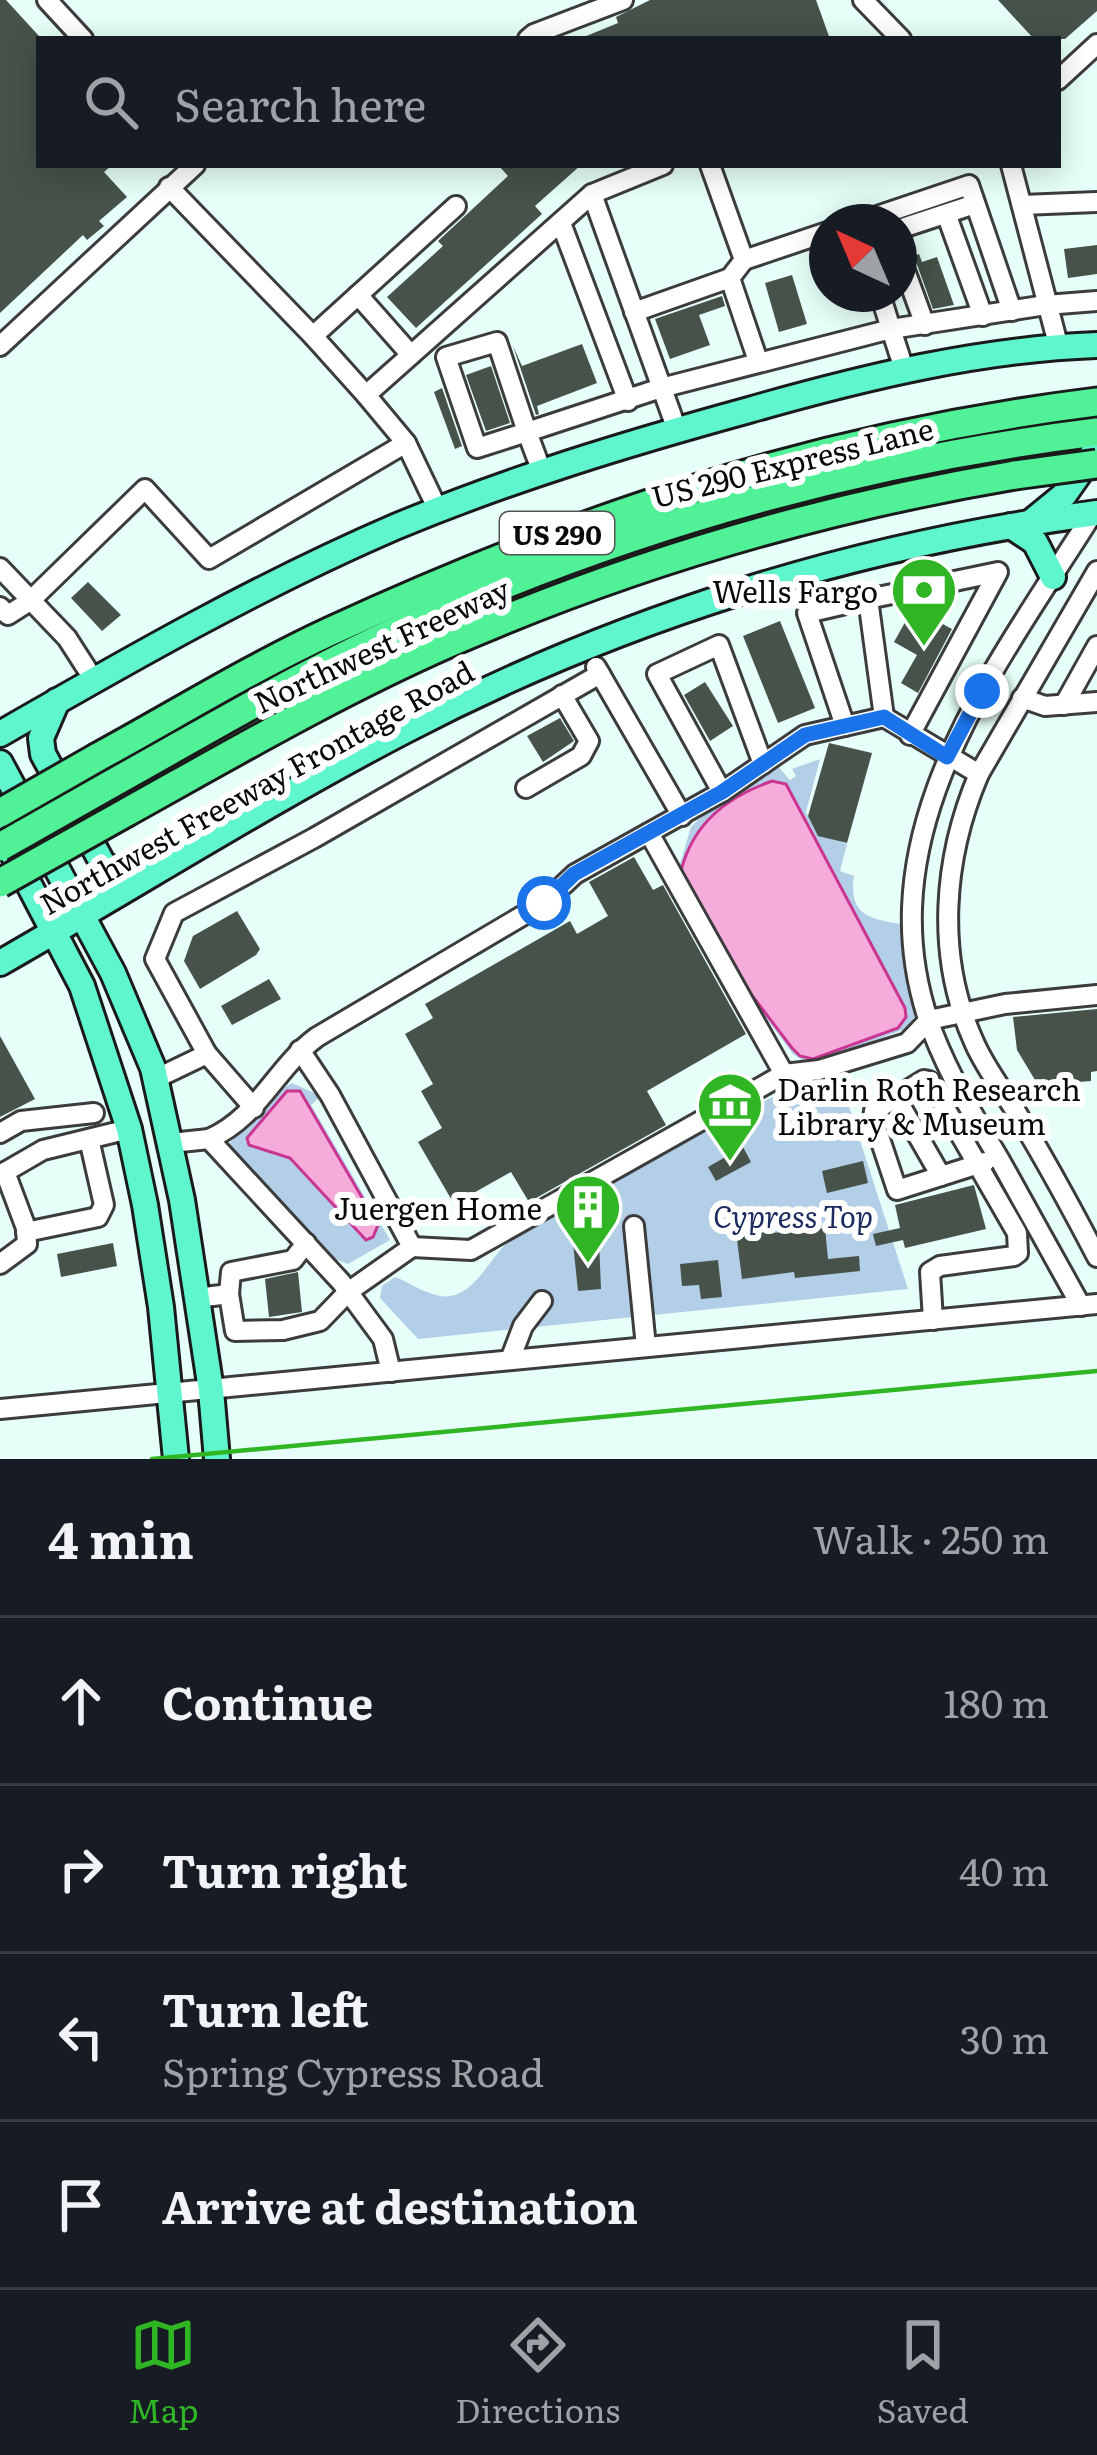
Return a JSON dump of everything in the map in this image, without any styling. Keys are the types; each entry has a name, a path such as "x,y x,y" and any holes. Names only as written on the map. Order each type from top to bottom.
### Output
{"highway":[{"name":"Northwest Freeway","path":"0,813 329,632 546,537 683,490 797,458 925,430 1097,402"},
{"name":"US 290 Express Lane","path":"0,847 304,676 412,623 553,565 712,512 826,481 935,456 1097,432"},
{"name":"Northwest Freeway","path":"0,884 313,708 555,598 813,517 1097,464"}],"main road":[{"path":"0,734 291,575 438,510 542,472 841,384 1059,348 1094,350"},
{"path":"1053,577 1020,525 1064,495 1097,448"},
{"name":"Northwest Freeway Frontage Road","path":"0,963 404,731 631,628 790,575 978,530 1096,511"},
{"path":"57,701 41,738 43,754 103,864 122,874 153,872"},
{"path":"0,763 113,973 155,1079 171,1143 197,1298 218,1459"},
{"path":"0,829 82,986 129,1130 145,1205 176,1459"},
{"path":"129,1130 171,1143"}],"street":[{"path":"47,0 80,36"},
{"path":"531,36 623,0"},
{"path":"863,0 899,36"},
{"path":"1061,77 1097,44"},
{"path":"0,346 192,168"},
{"path":"366,395 592,194 656,168"},
{"path":"711,168 744,260"},
{"path":"963,168 1012,311"},
{"path":"1012,168 1059,348"},
{"path":"170,188 313,336 406,443 438,510"},
{"path":"592,194 677,430"},
{"path":"917,220 947,216 972,195"},
{"path":"917,208 972,195"},
{"path":"1022,205 1097,202"},
{"path":"313,336 456,206"},
{"path":"947,216 983,316"},
{"path":"562,224 628,400"},
{"path":"634,312 730,278 744,260 809,238"},
{"path":"730,278 758,361"},
{"path":"358,295 419,348 446,357 496,342 542,472"},
{"path":"446,357 477,448 662,388 891,329 1097,301"},
{"path":"917,303 925,325"},
{"path":"886,312 905,372"},
{"path":"0,607 8,615 30,601 145,489 209,559 406,443"},
{"path":"933,1319 930,1272 940,1266 1018,1252 1017,1233 978,1164 950,1096 914,962 912,904 922,828 947,757 982,691 1096,511"},
{"path":"0,568 67,638 94,680"},
{"path":"1097,571 979,774 957,835 948,906 950,957 981,1056 1097,1257"},
{"path":"845,726 807,613 998,572 910,735"},
{"path":"859,601 884,717 979,774"},
{"path":"722,792 656,674 719,645 763,764"},
{"path":"1064,705 1097,646"},
{"path":"585,647 682,816"},
{"path":"254,1108 207,1054 155,959 174,914 600,674"},
{"path":"526,788 581,757 589,741 562,695"},
{"path":"1022,698 1045,706 1097,702"},
{"path":"171,1143 226,1131 254,1108 300,1050 544,903 574,874 722,792 805,735 884,717"},
{"path":"649,833 784,1074"},
{"path":"306,1243 293,1260 231,1272 235,1330 283,1330 320,1321 348,1292 412,1247 471,1250 784,1074 819,1070 907,1043 929,1020 964,1011 1097,995"},
{"path":"300,1050 330,1095 412,1247"},
{"path":"155,1079 207,1054"},
{"path":"0,1409 1089,1305 998,1158 950,1096 924,1080 874,1112 897,1190 998,1158"},
{"path":"896,1098 941,1176"},
{"path":"0,1133 21,1121 94,1113"},
{"path":"0,1264 27,1244 3,1174 43,1150 129,1130"},
{"path":"208,1138 348,1292 383,1340 391,1372"},
{"path":"26,1232 98,1217 104,1205 88,1139"},
{"path":"634,1226 646,1347"},
{"path":"197,1298 230,1294"},
{"path":"510,1360 523,1326 542,1300"}],"green space":[{"path":"820,759 806,812 819,835 847,844 840,871 854,876 858,907 871,917 900,924 915,1016 905,1029 817,1062 805,1062 793,1054 736,977 678,871 691,827 698,820 775,763 790,780 796,776 792,769"},
{"path":"292,1083 321,1096 311,1105 390,1240 348,1264 327,1256 238,1163 229,1147"},
{"name":"Cypress Top","path":"791,1088 844,1091 908,1289 418,1339 380,1298 382,1286 395,1277 430,1293 456,1295 476,1280 511,1239 701,1132"}],"shaded area":[{"path":"772,781 786,784 905,1008 906,1017 898,1028 813,1059 792,1048 738,977 681,871 694,839 714,814 740,795"},
{"path":"287,1091 300,1091 378,1225 373,1237 366,1240 290,1158 249,1145 247,1138"}],"building":[{"path":"0,0 6,0 39,36 36,168 109,168 104,172 127,197 99,221 104,226 87,240 83,235 0,313"},
{"path":"650,0 816,0 829,36 586,36 618,23 616,17"},
{"path":"998,0 1097,0 1097,11 1065,39 1031,36"},
{"path":"501,168 578,168 535,206 542,214 416,328 387,297 508,176"},
{"path":"1097,245 1097,274 1068,278 1064,249"},
{"path":"917,255 922,262 937,257 954,305 933,309"},
{"path":"792,275 807,324 779,332 765,283"},
{"path":"722,296 725,306 699,315 710,345 670,359 655,319"},
{"path":"582,344 597,383 537,406 536,415 513,346 522,366"},
{"path":"491,366 510,423 486,431 466,375"},
{"path":"442,388 462,446 455,449 434,392"},
{"path":"88,582 121,615 102,631 71,598"},
{"name":"Wells Fargo","path":"913,608 952,629 918,693 901,683 917,655 894,642"},
{"path":"780,621 815,708 778,723 743,636"},
{"path":"705,682 733,726 710,741 684,695"},
{"path":"560,718 574,741 543,762 527,736"},
{"path":"829,743 872,753 847,843 818,836 808,816"},
{"path":"634,857 653,890 663,885 746,1034 647,1091 666,1125 529,1202 511,1172 454,1204 418,1142 442,1128 421,1091 433,1084 405,1034 433,1018 425,1004 570,921 577,934 608,916 589,882"},
{"path":"237,911 260,949 200,989 184,961 193,936"},
{"path":"269,979 281,999 232,1025 221,1006"},
{"path":"1097,1009 1097,1071 1091,1072 1091,1081 1038,1085 1017,1050 1013,1017"},
{"path":"0,1036 35,1099 0,1117"},
{"name":"Darlin Roth Research Library & Museum","path":"743,1147 751,1162 716,1181 708,1167"},
{"path":"863,1161 868,1183 827,1193 822,1171"},
{"path":"974,1185 986,1229 905,1248 903,1240 876,1246 873,1234 900,1228 895,1205"},
{"path":"769,1212 772,1233 825,1228 828,1259 859,1256 860,1271 742,1279 734,1216"},
{"name":"Juergen Home","path":"599,1241 601,1289 578,1291 573,1243"},
{"path":"113,1243 117,1266 61,1277 57,1254"},
{"path":"718,1260 722,1297 701,1299 699,1285 682,1286 680,1264"},
{"path":"298,1272 302,1312 269,1317 265,1279"}],"railway":[{"path":"152,1459 1097,1371"}],"place":[{"name":"Wells Fargo","path":"924,649"},
{"name":"Darlin Roth Research Library & Museum","path":"730,1164"},
{"name":"Juergen Home","path":"588,1266"}],"route":[{"path":"544,903 574,874 722,792 805,735 884,717 947,757 982,691"}]}
